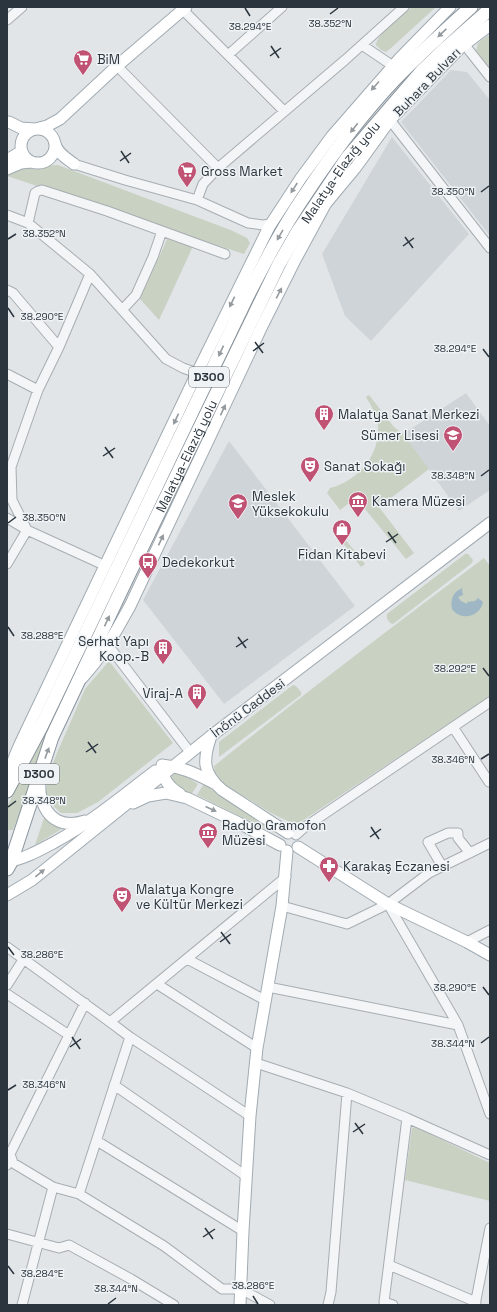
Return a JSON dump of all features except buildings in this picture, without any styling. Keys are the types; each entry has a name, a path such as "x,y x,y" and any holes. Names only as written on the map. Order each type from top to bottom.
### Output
{"highway":[{"name":"Malatya-Elazığ yolu","path":"8,789 41,726 248,295 280,235 334,152 370,108 403,71 471,7"},
{"name":"Malatya-Elazığ yolu","path":"8,864 25,820 52,737 279,264 298,231 346,158 422,71 490,9"},
{"path":"7,844 12,840 25,820"}],"main road":[{"path":"8,789 9,777 18,750 197,373 270,224 329,140 393,66 450,7"},
{"path":"7,160 21,148 25,135 60,119 183,8"},
{"name":"Buhara Bulvarı","path":"326,203 356,168 390,120 449,58 464,44 490,25"},
{"path":"8,121 20,136 21,148 26,159 36,162 52,156 55,146 54,136 60,119"},
{"path":"8,121 21,128 41,130 51,135 55,146 60,153 74,164"},
{"path":"7,169 21,163 36,162 74,164"},
{"path":"279,264 326,203"},
{"path":"79,682 95,664 108,645 130,606 263,324 326,203"},
{"name":"İnönü Caddesi","path":"166,769 186,747 284,675 490,517"},
{"name":"İnönü Caddesi","path":"7,895 32,880 121,808 166,769 490,523"},
{"path":"211,736 206,750 205,761 206,769 214,783"},
{"path":"8,864 39,851 93,819 166,769 190,771 214,783 222,790 292,834 299,843 298,847"},
{"path":"166,769 166,782 172,790 239,823 284,848 295,850 298,847"},
{"path":"39,774 41,797 49,813 60,823 75,824 93,819"},
{"path":"121,808 148,796 166,792 186,798"},
{"path":"240,1305 242,1231 250,1116 257,1048 286,877 284,848 280,841 281,837 292,834"},
{"path":"298,847 388,904 467,942 490,955"}],"street":[{"path":"7,20 22,7"},
{"path":"228,55 282,7"},
{"path":"197,200 203,184 218,168 362,45 404,7"},
{"path":"183,8 284,111"},
{"path":"464,44 490,77"},
{"path":"362,45 393,66"},
{"path":"117,66 218,168"},
{"path":"390,120 490,248"},
{"path":"74,164 197,200 248,223 263,225 270,224"},
{"path":"28,223 35,193 42,190 107,211 225,254"},
{"path":"7,214 28,223 90,274 166,359 183,368 197,373"},
{"path":"122,310 136,295 153,257 162,231"},
{"path":"27,530 12,500 9,466 38,390 59,347 90,274"},
{"path":"7,290 14,293 59,347"},
{"path":"7,374 38,390"},
{"path":"7,518 27,530 106,566"},
{"path":"8,559 27,530"},
{"path":"108,645 186,747"},
{"path":"292,834 305,827 490,702"},
{"path":"452,727 490,782"},
{"path":"442,866 428,842 448,833 458,833 458,838 470,852"},
{"path":"282,906 347,924 388,904 429,873 490,843"},
{"path":"110,1022 286,877"},
{"path":"388,904 458,1025 490,1114"},
{"path":"467,942 490,930"},
{"path":"7,947 130,1037 250,1116"},
{"path":"186,959 265,1000"},
{"path":"7,985 23,960"},
{"path":"156,984 257,1048"},
{"path":"268,988 458,1025"},
{"path":"7,994 69,1035"},
{"path":"7,1165 8,1153 85,1003"},
{"path":"79,1194 130,1037"},
{"path":"256,1063 347,1093 490,1155"},
{"path":"114,1085 246,1176"},
{"path":"328,1305 331,1292 347,1093"},
{"path":"387,1304 389,1265 407,1118"},
{"path":"97,1140 242,1231"},
{"path":"8,1153 13,1163 53,1188 79,1194 164,1246 222,1289 241,1289 270,1305"},
{"path":"22,1305 53,1188"},
{"path":"389,1265 475,1304 490,1228"},
{"path":"7,1234 59,1248 70,1245 174,1305"}],"shaded area":[{"path":"451,70 467,72 490,100 490,236 401,122"},
{"path":"392,137 469,234 371,341 345,316 322,254"},
{"name":"Sümer Lisesi","path":"466,393 490,426 490,490 459,511 403,434"},
{"name":"Meslek Yüksekokulu","path":"229,441 355,606 224,704 143,600"}],"green space":[{"path":"412,7 436,7 386,52 381,50 376,45 377,40 391,24"},
{"path":"490,34 490,70 476,50 478,43"},
{"path":"58,165 233,231 247,238 250,243 244,254 7,176 7,174 21,167"},
{"path":"169,235 194,244 159,320 140,299"},
{"path":"369,395 394,427 403,434 429,469 379,507 414,553 406,559 356,498 340,510 327,493 330,488 340,485 358,473 371,457 378,437 378,426 372,407 366,397"},
{"path":"336,534 341,534 365,564 361,567"},
{"path":"465,554 468,554 473,560 472,563 393,624 389,622 387,619 387,614"},
{"path":"484,558 490,566 490,696 296,825 273,814 221,783 215,773 214,766 348,661"},
{"path":"121,576 124,577 47,743 13,830 7,830 7,807"},
{"path":"109,661 173,743 98,802 77,813 61,813 51,804 46,792 49,773 85,689"},
{"path":"293,685 296,686 301,692 301,695 219,757 219,742"},
{"path":"177,771 198,784 191,795 182,791 169,779"},
{"path":"205,782 211,789 276,829 274,833 197,795"},
{"path":"45,815 65,827 35,845"},
{"path":"415,1127 490,1163 490,1201 405,1180 412,1128"}],"water":[{"path":"463,588 463,595 458,597 461,601 467,604 467,602 475,601 478,598 483,602 479,611 470,616 460,615 452,609 451,602 453,596 457,591"}],"place":[{"name":"BiM","path":"83,76"},
{"name":"Gross Market","path":"187,188"},
{"name":"Malatya Sanat Merkezi","path":"324,431"},
{"name":"Sümer Lisesi","path":"453,452"},
{"name":"Sanat Sokağı","path":"310,483"},
{"name":"Kamera Müzesi","path":"358,518"},
{"name":"Meslek Yüksekokulu","path":"238,520"},
{"name":"Fidan Kitabevi","path":"342,546"},
{"name":"Dedekorkut","path":"148,579"},
{"name":"Serhat Yapı Koop.-B","path":"163,665"},
{"name":"Viraj-A","path":"197,710"},
{"name":"Radyo Gramofon Müzesi","path":"208,849"},
{"name":"Karakaş Eczanesi","path":"329,883"},
{"name":"Malatya Kongre ve Kültür Merkezi","path":"122,913"}]}
